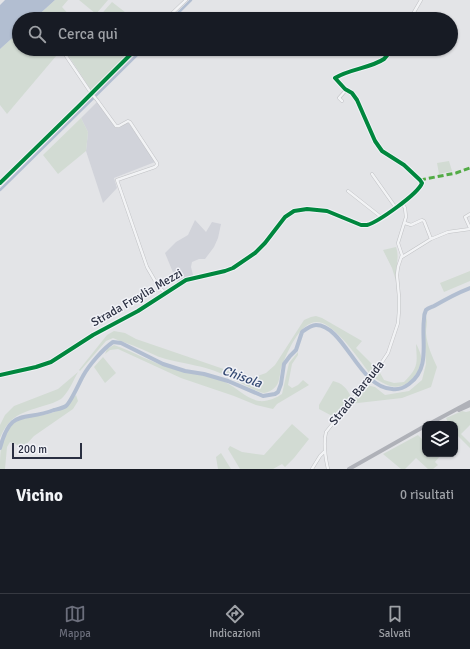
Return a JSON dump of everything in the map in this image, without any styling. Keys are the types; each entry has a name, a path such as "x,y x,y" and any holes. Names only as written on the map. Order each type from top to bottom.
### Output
{"main road":[{"path":"435,421 470,402"},
{"path":"444,416 470,406"},
{"path":"349,469 422,428"}],"street":[{"path":"173,12 186,0"},
{"path":"414,12 422,0"},
{"path":"66,56 116,126 128,121 130,122 157,163 157,166 155,167 117,180 147,267 158,286 165,293"},
{"path":"0,183 129,56"},
{"path":"342,101 339,98 346,90 335,78 341,74 379,62 387,56"},
{"name":"Strada Freylia Mezzi","path":"0,374 36,366 58,358 79,343 138,311 186,280 225,271 244,261 265,243 285,217 294,211 307,209 327,211 361,225 367,225 396,208 415,193 422,183 410,170 382,151 375,141 360,106 352,94 346,90"},
{"path":"372,174 396,208"},
{"path":"348,191 381,217"},
{"name":"Strada Barauda","path":"328,469 324,452 324,439 326,432 388,353 398,324 399,297 397,276 401,258 399,240 405,223 405,210 402,203"},
{"path":"401,258 431,239 448,232 470,229 464,217 470,214"},
{"path":"405,223 411,225 422,220 424,221 431,239"},
{"path":"312,469 324,452"}],"shaded area":[{"path":"55,0 68,0 62,7 67,12 42,12"},
{"path":"79,0 108,0 98,12 94,12"},
{"path":"112,2 125,12 103,12"},
{"path":"12,38 12,56 56,56 7,114 0,105 0,49"},
{"path":"69,56 127,56 91,90"},
{"path":"97,102 115,126 119,128 128,122 155,162 114,178 117,188 103,203 86,151 88,132 81,118"},
{"path":"81,118 88,132 86,151 58,174 43,155"},
{"path":"449,161 452,171 439,174 437,163"},
{"path":"195,220 206,232 212,222 221,224 218,238 214,247 205,259 199,259 192,262 191,267 193,275 177,282 165,253 176,242 188,235"},
{"path":"396,247 398,255 396,281 392,268 383,250"},
{"path":"470,271 470,281 444,292 440,283"},
{"path":"316,316 362,341 356,348 375,367 370,374 340,336 328,326 319,322 312,323 304,327 298,334 281,368 277,385 272,390 264,393 214,371 162,358 113,338 106,341 80,371 79,370 107,335 114,331 125,333 136,339 249,379 266,373 275,365 304,320"},
{"path":"426,317 427,342 437,367 431,387 402,398 349,404 366,385 375,387 385,395 409,391 422,380 426,364 424,332"},
{"path":"416,344 421,356 421,362 416,374 408,383 396,387 390,386 373,377 379,371 384,380 394,383 404,382 415,369 417,356"},
{"path":"114,345 166,367 221,380 250,398 259,401 265,401 282,394 289,363 298,352 298,355 292,364 288,385 292,388 303,380 309,385 277,404 273,409 256,405 181,378 118,349 110,350 105,354 107,349"},
{"path":"103,357 116,373 105,383 94,367"},
{"path":"78,372 69,390 61,399 17,416 8,424 0,438 0,425 5,415 14,406 58,389"},
{"path":"333,381 344,386 351,397 334,417 319,409 319,405"},
{"path":"76,395 78,401 73,409 34,436 21,450 16,444 10,442 7,447 5,469 0,469 1,446 6,430 10,424 23,416 52,413 64,406"},
{"path":"462,411 470,411 470,425 461,434 470,443 470,448 458,436 458,421 448,421 446,418"},
{"path":"292,424 309,439 285,467 282,464 273,469 240,469 228,449 230,446 242,452 264,455"},
{"path":"418,435 422,439 422,457 439,457 435,462 438,465 433,469 428,469 416,458 405,469 401,469 383,454"},
{"path":"221,453 231,469 218,469 216,457"}],"water":[{"path":"5,0 55,0 42,12 12,12 12,38 0,49 0,5"}],"waterway":[{"path":"179,12 191,0"},
{"path":"0,190 136,56"},
{"name":"Chisola","path":"0,448 4,435 14,421 20,418 66,406 89,367 113,342 121,343 163,364 185,371 204,374 228,381 263,396 278,392 281,384 284,364 296,350 302,332 310,326 316,325 326,328 335,335 370,379 380,386 392,389 401,388 416,378 423,362 423,327 426,310 470,288"}],"marked path":[{"path":"420,180 456,173 470,168"}],"cycle path":[{"path":"0,183 129,56"},
{"path":"0,375 51,362 93,335 138,311 186,280 233,268 255,253 265,243 285,217 294,211 307,209 327,211 361,225 367,225 380,219 406,200 419,188 422,183 404,165 382,151 375,141 357,100 352,93 345,89 335,78 347,72 379,62 386,56"}]}
